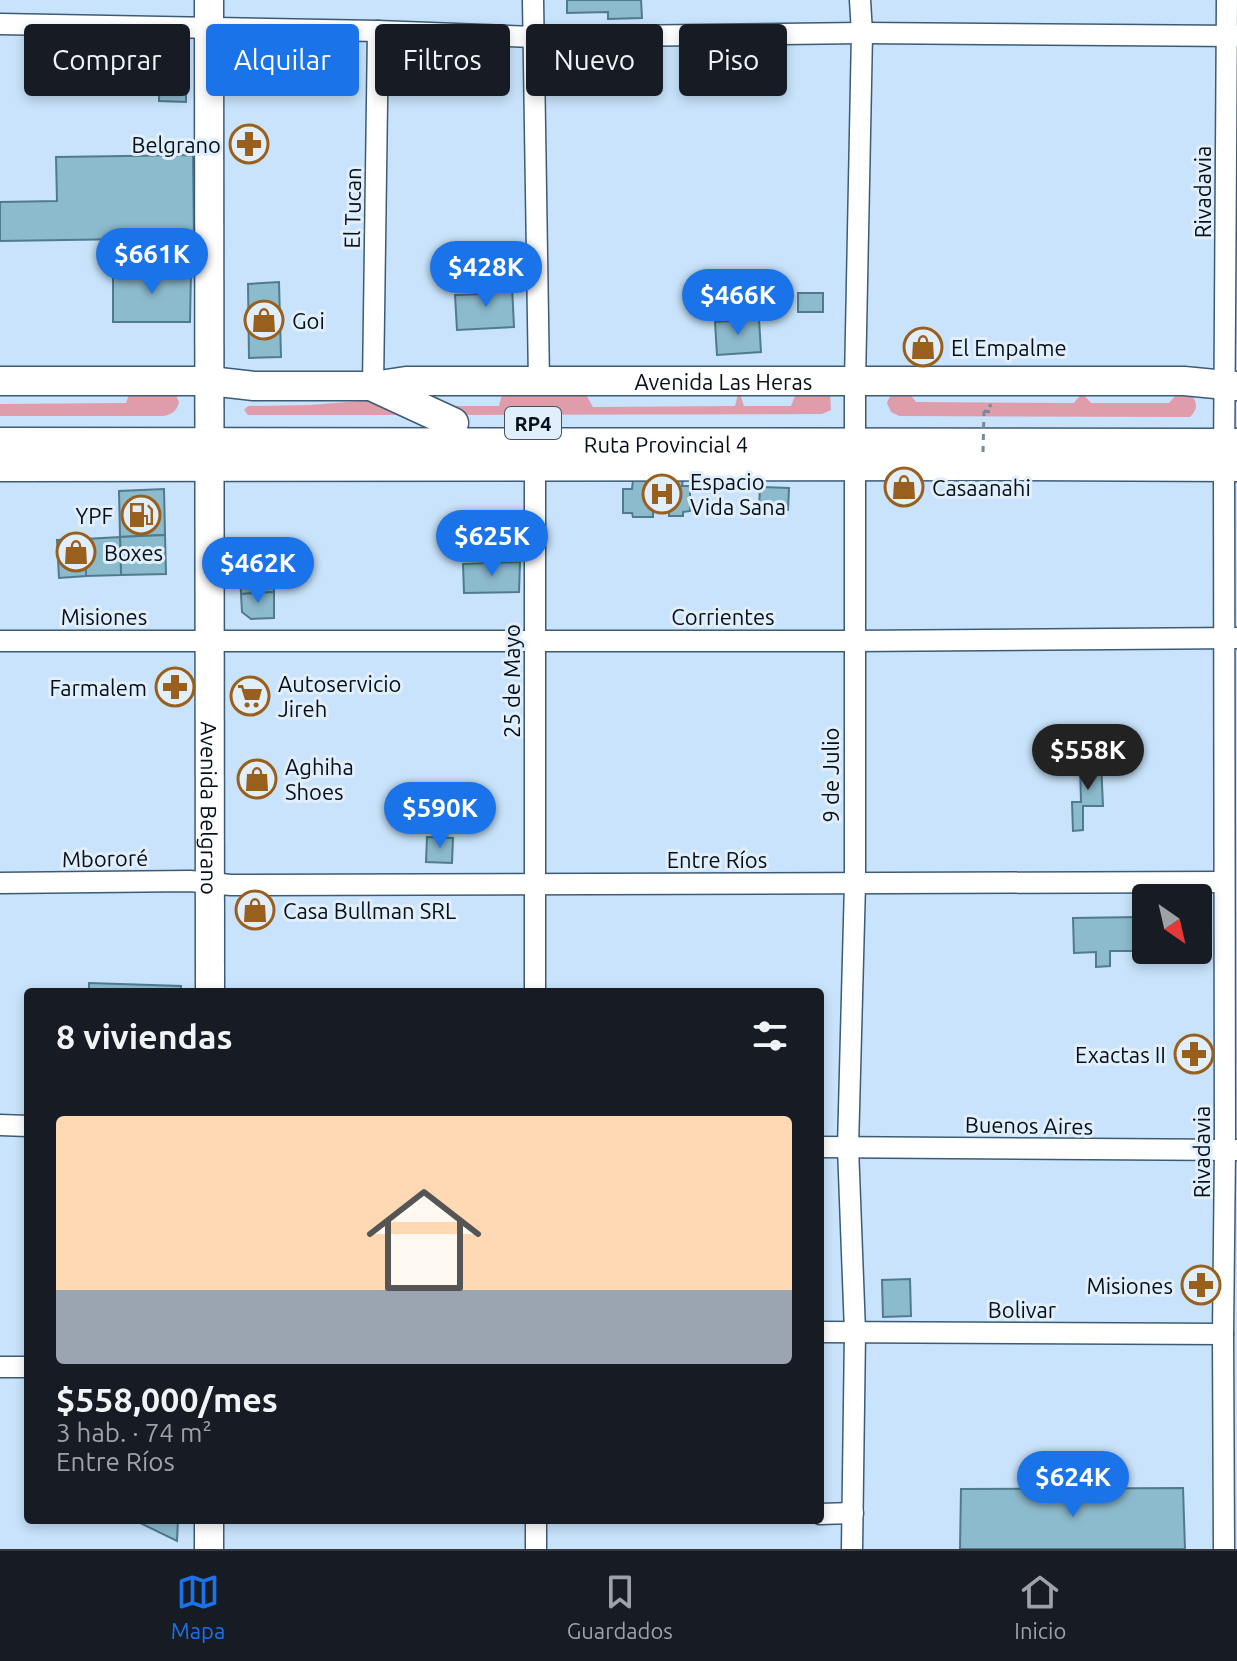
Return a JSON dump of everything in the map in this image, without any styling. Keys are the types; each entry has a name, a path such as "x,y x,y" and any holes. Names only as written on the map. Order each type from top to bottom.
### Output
{"main road":[{"name":"Avenida Belgrano","path":"210,14 210,988"},
{"name":"Avenida Las Heras","path":"0,381 210,381 240,386 373,386 406,381 1184,381 1231,386"},
{"path":"373,386 453,423"},
{"name":"Ruta Provincial 4","path":"0,422 210,443 453,423 855,444 994,448 1231,445"},
{"name":"Ruta Provincial 4","path":"0,443 1231,445"},
{"path":"0,467 210,443 535,465 855,444 1059,466 1231,445"},
{"path":"994,448 1059,466"},
{"path":"209,1524 209,1549"}],"street":[{"path":"533,0 533,24"},
{"name":"9 de Julio","path":"852,1549 855,1332 848,1147 855,883 855,382 862,33 860,0"},
{"name":"Rivadavia","path":"1224,1549 1223,1334 1231,1150 1223,882 1231,638 1232,36 1227,0"},
{"path":"0,24 210,14 375,31"},
{"path":"663,35 862,33 1232,36"},
{"name":"El Tucan","path":"373,386 377,96"},
{"path":"534,96 539,382"},
{"name":"25 de Mayo","path":"535,465 535,988"},
{"name":"Corrientes","path":"209,639 854,641 1231,638"},
{"name":"Misiones","path":"0,641 209,639"},
{"name":"Entre Ríos","path":"210,881 231,885 1223,882"},
{"name":"Mbororé","path":"0,883 210,881"},
{"path":"0,1125 24,1126"},
{"name":"Buenos Aires","path":"824,1147 1231,1150"},
{"name":"Bolivar","path":"824,1332 1223,1334"},
{"path":"0,1367 24,1367"},
{"path":"824,1514 853,1513"},
{"path":"536,1524 536,1549"}],"path":[{"path":"980,403 992,404 991,412 984,411 994,448"}],"shaded area":[{"path":"131,389 174,391 179,402 174,412 164,416 0,416 0,404 126,403"},
{"path":"428,391 441,406 499,406 503,391 584,391 593,407 735,406 739,391 744,406 791,406 797,391 830,394 831,410 822,414 446,415 405,393"},
{"path":"909,393 916,402 1074,403 1082,393 1091,403 1169,403 1177,394 1190,394 1196,406 1190,417 899,416 891,412 887,403 890,397"},
{"path":"384,399 402,415 248,415 244,410 248,406"}],"building":[{"path":"567,0 641,0 642,18 608,19 608,12 567,13"},
{"path":"159,96 186,96 186,102 159,101"},
{"path":"193,155 194,238 0,241 0,202 57,201 56,157"},
{"path":"113,270 191,271 190,322 113,322"},
{"name":"Goi","path":"279,282 281,357 249,358 248,284"},
{"path":"512,286 514,327 457,330 455,295 486,294 485,287"},
{"path":"798,293 823,293 823,312 798,312"},
{"path":"759,319 761,352 717,355 715,322"},
{"path":"633,480 650,480 650,489 665,489 665,480 683,480 682,486 690,486 690,511 683,512 683,516 669,516 669,510 653,510 653,517 633,517 632,513 623,513 623,489 632,489"},
{"path":"760,487 789,488 788,510 759,509"},
{"path":"164,489 165,535 120,537 119,491"},
{"path":"165,535 166,574 121,575 120,537"},
{"path":"120,537 121,575 86,576 85,539"},
{"path":"85,539 86,576 59,578 57,540"},
{"path":"520,562 519,592 464,593 463,564"},
{"path":"273,569 274,592 241,594 240,570"},
{"path":"274,592 274,618 251,619 242,612 241,594"},
{"path":"1080,763 1101,763 1103,806 1083,806 1083,830 1073,831 1072,802 1081,802"},
{"path":"427,837 453,838 452,863 426,862"},
{"path":"1132,917 1132,951 1110,951 1110,966 1096,967 1096,952 1074,953 1073,918"},
{"path":"89,983 181,986 181,988 89,988"},
{"path":"910,1279 911,1316 883,1317 882,1280"},
{"path":"1183,1488 1185,1549 960,1549 961,1489"},
{"path":"142,1524 178,1524 177,1541"}],"place":[{"name":"Belgrano","path":"249,144"},
{"name":"Goi","path":"264,320"},
{"name":"El Empalme","path":"923,347"},
{"name":"Casaanahi","path":"904,487"},
{"name":"Espacio Vida Sana","path":"662,494"},
{"name":"YPF","path":"141,515"},
{"name":"Boxes","path":"76,552"},
{"name":"Farmalem","path":"175,687"},
{"name":"Autoservicio Jireh","path":"250,696"},
{"name":"Aghiha Shoes","path":"257,779"},
{"name":"Casa Bullman SRL","path":"255,910"},
{"name":"Exactas II","path":"1194,1054"},
{"name":"Misiones","path":"1201,1285"}]}
